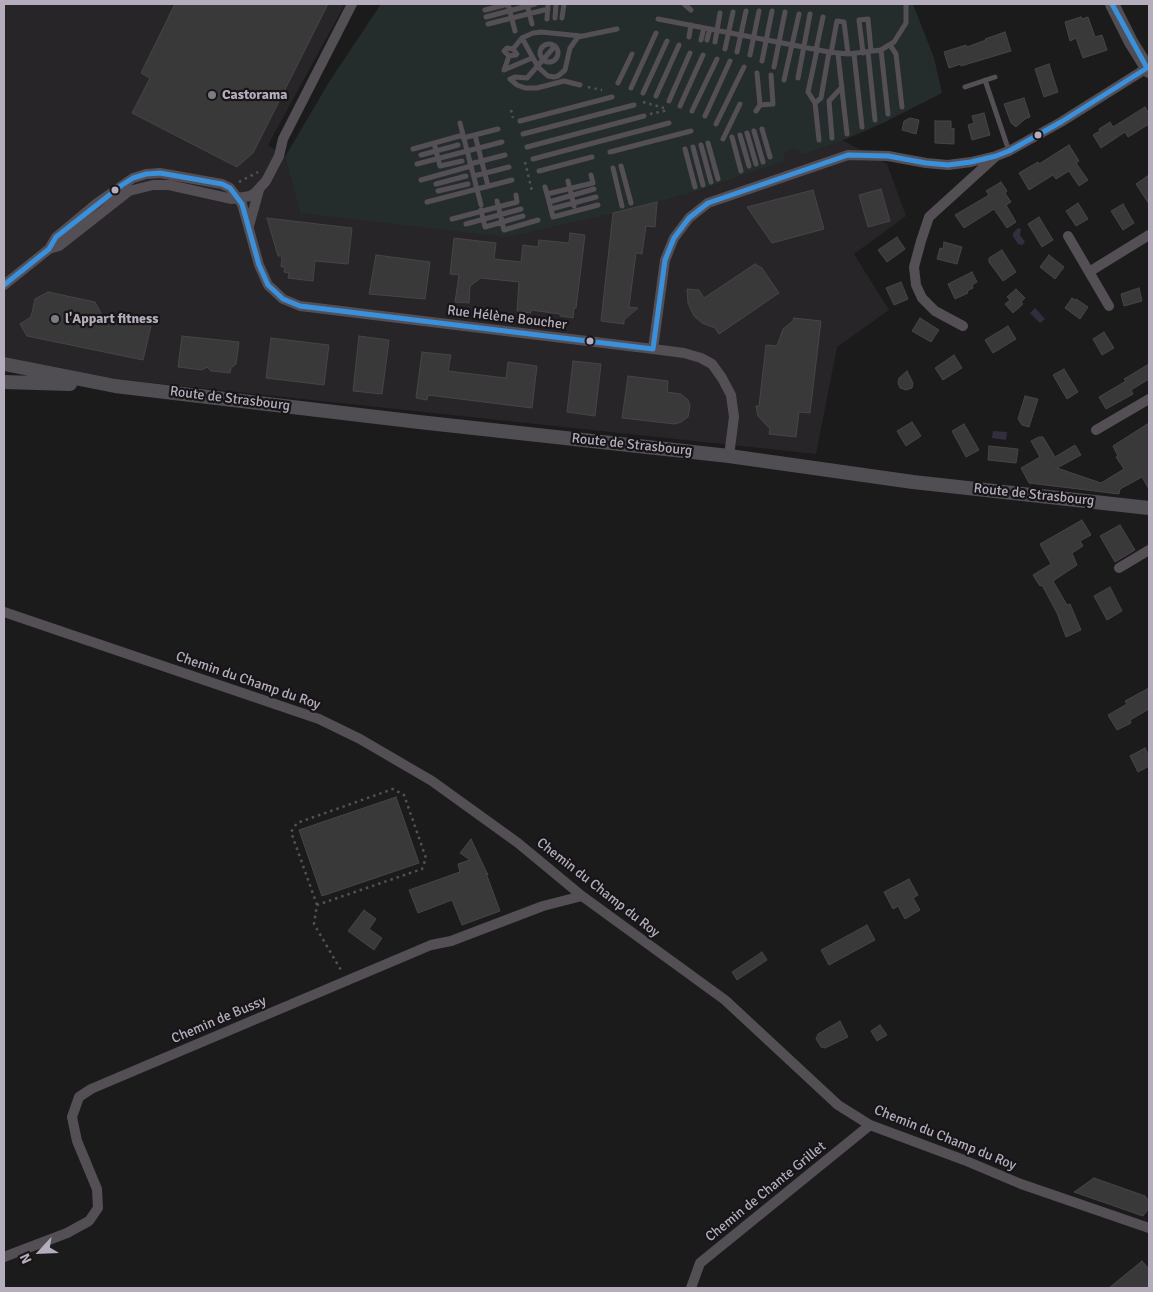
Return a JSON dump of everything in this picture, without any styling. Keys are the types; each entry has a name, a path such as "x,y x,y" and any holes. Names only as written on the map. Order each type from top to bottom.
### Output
{"main road":[{"path":"1112,4 1148,69"},
{"name":"Route de Strasbourg","path":"4,364 115,386 729,456 913,482 1149,508"},
{"name":"Route de Strasbourg","path":"4,382 115,386"}],"street":[{"path":"49,249 59,246 129,190 153,185 169,185 221,197 238,198 250,196 266,181 279,156 283,139 352,4"},
{"path":"653,349 665,260 674,238 688,218 708,203 816,164 848,155 888,156 948,165 996,156 1009,151 1060,122 1148,69"},
{"path":"963,326 935,311 922,298 916,285 914,267 929,217 996,156"},
{"path":"4,285 49,249 56,237 97,203 133,178 146,174 160,173 222,184 230,188 238,198"},
{"path":"248,227 259,188"},
{"path":"221,197 233,206 248,227"},
{"name":"Rue Hélène Boucher","path":"238,198 242,204 259,265 268,286 283,299 300,306 684,353 701,358 712,364 731,395 734,417 729,456"},
{"path":"1089,272 1149,235"},
{"path":"1068,236 1110,306"},
{"path":"1096,430 1149,399"},
{"path":"1119,568 1149,550"},
{"name":"Chemin du Champ du Roy","path":"4,612 319,719 360,739 432,781 518,843 582,896 724,1000 838,1105 870,1124 1021,1184 1149,1228"},
{"name":"Chemin de Bussy","path":"4,1257 74,1229 89,1221 98,1208 97,1189 77,1141 72,1116 79,1097 91,1090 431,945 450,941 544,906 582,896"},
{"name":"Chemin de Chante Grillet","path":"690,1288 700,1264 870,1124"}],"lane":[{"path":"485,10 508,4 515,31"},
{"path":"486,17 535,4"},
{"path":"555,18 556,4"},
{"path":"562,18 564,4"},
{"path":"684,4 691,10"},
{"path":"658,18 830,53 851,54 880,50 890,45 899,36 906,22 906,4"},
{"path":"527,5 532,24"},
{"path":"488,24 529,14 548,6 547,19"},
{"path":"737,52 746,11"},
{"path":"750,55 758,11"},
{"path":"762,61 772,11"},
{"path":"725,50 733,12"},
{"path":"774,67 785,12"},
{"path":"715,42 720,14"},
{"path":"784,80 799,14"},
{"path":"798,78 810,14"},
{"path":"819,140 815,103 808,92 823,17"},
{"path":"867,52 868,19 859,20 867,52 875,120"},
{"path":"815,103 822,98 837,21 844,22 862,127"},
{"path":"689,38 691,25"},
{"path":"704,40 707,28"},
{"path":"504,70 509,56 517,54 513,49 522,38 533,32 581,36 617,29"},
{"path":"631,88 656,33"},
{"path":"522,38 538,67 548,76 554,77 565,70 570,48 578,37 581,36"},
{"path":"643,93 667,41"},
{"path":"548,44 555,46 558,52 556,59 550,63 543,60 540,54 542,47 548,44"},
{"path":"656,96 680,45"},
{"path":"890,45 896,54 902,107"},
{"path":"527,78 555,46"},
{"path":"880,50 888,114"},
{"path":"669,101 690,53"},
{"path":"618,83 632,54"},
{"path":"838,54 847,134"},
{"path":"680,106 704,55"},
{"path":"504,70 532,58"},
{"path":"692,111 717,59"},
{"path":"705,116 730,61"},
{"path":"716,124 744,67"},
{"path":"504,70 510,79 517,85 525,88 537,88 564,81 580,85"},
{"path":"757,72 760,106"},
{"path":"756,111 760,106 774,104 771,75"},
{"path":"965,86 995,77"},
{"path":"510,79 527,78 537,88"},
{"path":"985,80 1009,151"},
{"path":"832,138 828,101 842,87"},
{"path":"520,121 612,97"},
{"path":"723,139 740,104"},
{"path":"523,134 634,105"},
{"path":"527,147 644,116"},
{"path":"460,123 485,227 523,216"},
{"path":"533,159 669,123"},
{"path":"762,129 770,157"},
{"path":"413,149 498,130"},
{"path":"610,152 691,131"},
{"path":"754,131 763,162"},
{"path":"747,133 756,164"},
{"path":"475,135 488,186"},
{"path":"740,135 748,166"},
{"path":"732,137 741,171"},
{"path":"417,164 502,142"},
{"path":"434,143 440,166 462,161"},
{"path":"708,143 718,179"},
{"path":"422,155 458,145"},
{"path":"700,145 711,182"},
{"path":"693,147 703,184"},
{"path":"685,149 695,187"},
{"path":"421,180 505,155"},
{"path":"539,171 592,157"},
{"path":"621,166 631,203"},
{"path":"474,176 508,168"},
{"path":"613,168 622,206"},
{"path":"547,194 593,183 591,174"},
{"path":"434,176 440,199"},
{"path":"436,184 466,176"},
{"path":"427,202 512,180"},
{"path":"568,181 576,211"},
{"path":"438,191 468,184"},
{"path":"546,187 553,217 598,206"},
{"path":"549,202 594,190"},
{"path":"452,219 517,202 516,195"},
{"path":"551,209 596,197"},
{"path":"497,201 504,230 538,220"},
{"path":"466,224 521,209"}],"path":[{"path":"644,116 669,110"},
{"path":"317,905 422,869 426,858 404,794 393,789 297,823 292,832 317,905 314,924 346,980"}],"shaded area":[{"path":"4,4 345,4 268,145 285,157 300,213 631,209 698,191 783,161 785,153 791,149 799,151 801,155 842,140 887,164 906,216 854,254 889,310 837,347 816,454 4,367"},
{"path":"381,4 913,4 934,58 942,93 883,123 846,139 801,155 799,151 791,149 785,153 784,161 698,191 632,209 506,237 300,213 285,157 329,82"},
{"path":"1018,228 1021,229 1020,235 1025,242 1022,245 1018,244 1013,236 1013,233"},
{"path":"1035,308 1045,319 1040,323 1030,313"},
{"path":"993,431 1007,432 1006,440 992,438"}],"building":[{"name":"Castorama","path":"175,4 328,4 253,153 237,167 132,113 150,78 141,73"},
{"path":"1081,17 1082,19 1088,17 1095,37 1102,35 1107,50 1083,58 1076,38 1070,41 1065,22"},
{"path":"1005,32 1011,51 949,68 944,52 966,45 967,47"},
{"path":"1049,64 1058,92 1044,97 1035,69"},
{"path":"1024,98 1030,117 1016,127 1011,123 1004,104"},
{"path":"1145,107 1149,114 1149,124 1128,137 1125,132 1101,148 1093,135 1100,131 1099,129 1110,122 1113,127"},
{"path":"984,113 990,135 972,140 968,125 974,123 972,116"},
{"path":"910,118 919,120 916,134 902,130 904,121"},
{"path":"935,121 951,121 951,129 954,128 954,144 935,143"},
{"path":"1069,145 1079,161 1076,163 1088,180 1079,186 1069,171 1056,179 1053,175 1029,190 1019,173 1038,162 1039,164"},
{"path":"1149,175 1149,204 1136,184"},
{"path":"1001,182 1011,202 1006,205 1016,222 1007,228 994,209 964,228 955,215 989,195 986,191"},
{"path":"881,189 890,221 868,227 859,195"},
{"path":"813,190 824,229 772,243 747,207"},
{"path":"657,202 655,227 646,226 642,254 636,253 629,307 638,308 624,320 624,324 601,321 613,213"},
{"path":"1078,203 1088,219 1076,226 1066,211"},
{"path":"1123,204 1134,223 1123,230 1111,211"},
{"path":"1039,217 1053,240 1042,247 1028,224"},
{"path":"267,218 352,228 348,264 315,261 313,281 288,278 289,273 284,272 285,267 281,267 282,256 278,256"},
{"path":"570,233 585,235 576,308 574,308 573,318 531,310 531,313 517,311 519,282 481,278 470,286 469,303 455,302 459,275 450,274 454,238 496,243 494,259 521,262 523,245 538,247 539,240 569,243"},
{"path":"897,237 905,249 887,262 878,250"},
{"path":"944,242 962,247 957,264 937,259 940,248 943,249"},
{"path":"1002,250 1016,272 1003,281 989,262 989,258"},
{"path":"376,255 430,262 425,299 369,294"},
{"path":"1049,255 1064,267 1055,279 1040,267"},
{"path":"755,264 762,268 779,293 719,334 715,328 702,323 694,316 688,303 687,289 699,290 704,298"},
{"path":"972,272 977,282 972,285 973,288 967,291 968,293 955,299 948,284"},
{"path":"901,282 908,299 894,305 886,288"},
{"path":"1139,288 1142,301 1124,306 1121,294"},
{"path":"1016,289 1025,298 1021,302 1023,304 1013,313 1005,304 1010,300 1007,297"},
{"path":"48,292 95,302 102,315 151,326 143,360 27,336 20,324 31,317 35,299"},
{"path":"1072,298 1088,307 1080,319 1065,308"},
{"path":"794,318 821,321 810,413 799,412 796,437 769,434 770,429 758,416 756,406 759,406 766,345 777,346 783,329"},
{"path":"920,318 939,330 931,342 912,331"},
{"path":"1008,326 1016,339 993,353 985,340"},
{"path":"1104,332 1114,348 1102,355 1093,339"},
{"path":"182,336 239,342 236,364 231,368 230,373 211,371 207,367 202,370 178,367"},
{"path":"359,336 389,340 382,394 353,391"},
{"path":"271,338 329,345 324,385 266,378"},
{"path":"422,352 451,355 448,371 506,378 508,362 537,366 532,408 428,395 427,400 416,398"},
{"path":"954,355 962,368 943,380 935,368"},
{"path":"573,361 601,364 595,416 567,412"},
{"path":"1149,364 1149,379 1131,390 1133,394 1106,409 1099,397 1126,381 1124,379"},
{"path":"1064,369 1078,392 1067,399 1053,375"},
{"path":"907,371 913,383 912,388 906,390 900,388 898,383 899,378"},
{"path":"628,376 668,381 667,392 681,394 688,400 690,406 688,417 675,424 622,418"},
{"path":"1025,396 1038,399 1029,427 1022,425 1018,419"},
{"path":"912,422 921,436 906,446 897,431"},
{"path":"1149,423 1149,489 1142,477 1120,489 1119,494 1029,483 1021,468 1040,457 1031,441 1043,437 1055,457 1075,445 1081,455 1057,468 1101,483 1124,469 1116,457 1118,456 1113,446"},
{"path":"964,424 979,450 966,457 952,431"},
{"path":"989,446 1018,449 1016,463 988,460"},
{"path":"1082,520 1091,535 1080,541 1083,546 1072,553 1077,565 1053,581 1067,605 1070,604 1081,630 1066,637 1057,613 1042,585 1040,586 1033,575 1051,564 1040,544"},
{"path":"1120,525 1135,550 1115,562 1100,536"},
{"path":"1110,587 1122,611 1107,620 1094,596"},
{"path":"1149,688 1149,709 1130,720 1131,723 1117,730 1108,715 1127,704 1125,701"},
{"path":"1145,748 1149,756 1149,766 1138,772 1130,756"},
{"path":"396,797 419,863 322,896 299,830"},
{"path":"471,839 488,875 486,873 500,911 462,925 452,900 418,913 409,890 460,872 458,864 470,860 460,853"},
{"path":"909,879 918,895 913,898 920,910 905,919 898,906 893,909 884,892"},
{"path":"364,910 376,919 369,929 382,938 374,950 348,931"},
{"path":"867,925 875,940 829,965 821,950"},
{"path":"762,952 767,960 737,980 732,972"},
{"path":"840,1021 848,1037 825,1048 821,1047 816,1039 818,1034"},
{"path":"880,1025 887,1035 877,1041 871,1031"},
{"path":"1094,1178 1145,1196 1149,1201 1149,1208 1143,1216 1074,1192"},
{"path":"1142,1261 1149,1269 1149,1288 1109,1288"}],"transit line":[{"path":"1112,4 1147,68"},
{"path":"653,349 665,260 674,238 689,218 708,203 848,155 888,156 948,165 996,156 1009,151 1061,122 1147,68"},
{"path":"4,285 49,249 56,237 122,185 133,178 146,174 160,173 222,184 230,188 242,204 259,265 268,285 283,299 300,306 653,349"}],"place":[{"name":"Castorama","path":"212,95"},
{"name":"l'Appart fitness","path":"55,319"}]}
